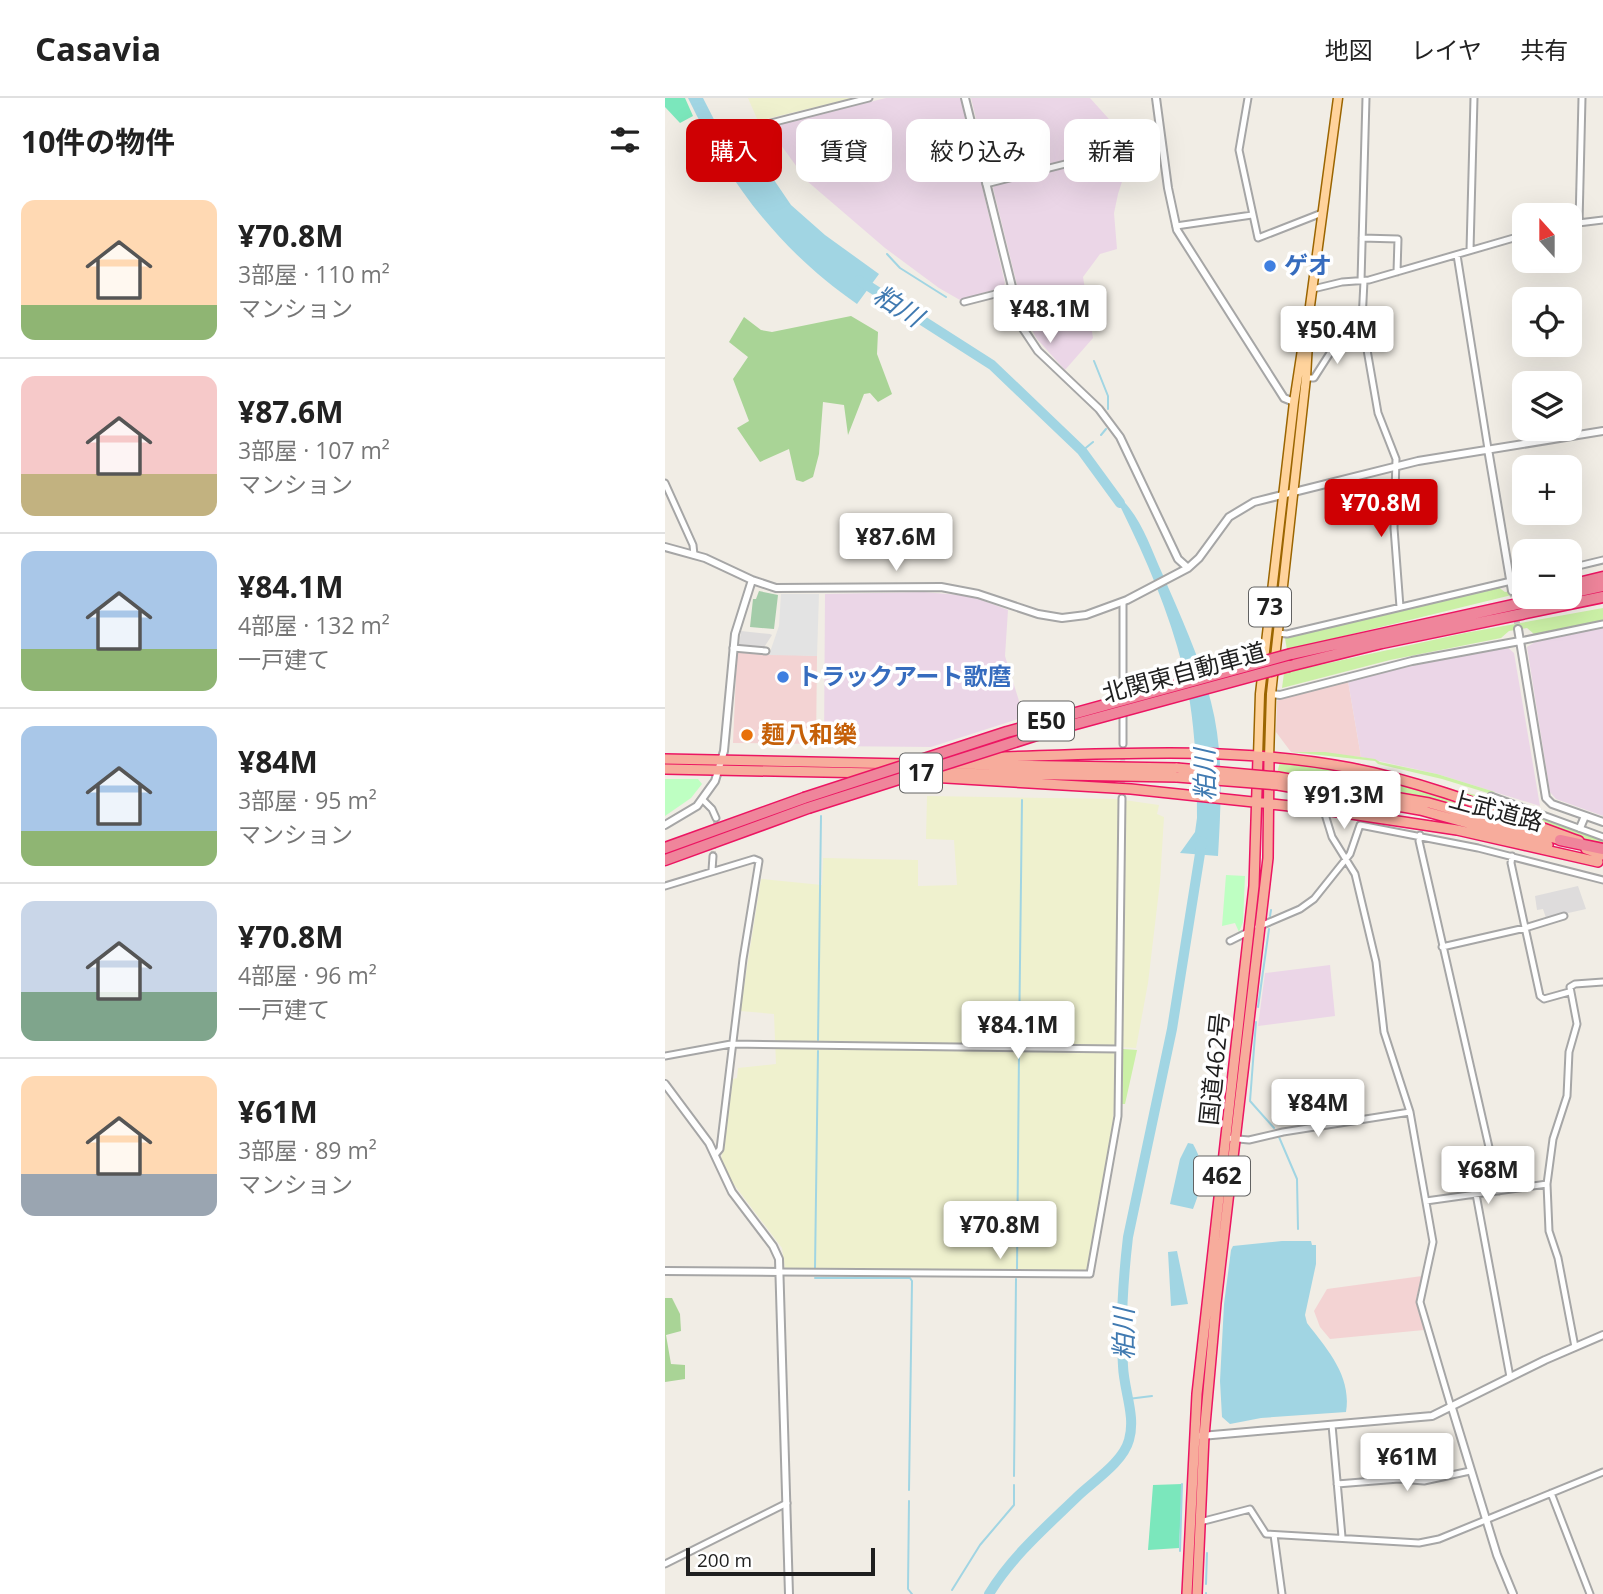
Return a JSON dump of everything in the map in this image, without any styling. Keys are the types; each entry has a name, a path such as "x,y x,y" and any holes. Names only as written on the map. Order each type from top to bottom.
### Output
{"highway":[{"path":"1582,582 1603,577"},
{"path":"1582,590 1603,586"},
{"name":"北関東自動車道","path":"665,848 1046,732 1289,666 1382,643 1603,597"},
{"path":"1441,619 1512,600"},
{"path":"1528,612 1603,604"},
{"name":"北関東自動車道","path":"665,860 806,803 1019,729 1291,654 1512,605"},
{"path":"918,764 949,759 1176,753 1329,764 1395,778 1588,844 1602,857"},
{"name":"国道462号","path":"1187,1594 1199,1436 1231,1138 1249,932 1258,802 1258,757"},
{"name":"国道462号","path":"1231,1138 1268,858 1269,758"},
{"name":"上武道路","path":"665,759 720,765 870,773 1177,773"},
{"name":"上武道路","path":"665,769 720,765 918,764 1177,773 1278,781 1429,803 1560,840 1602,857"},
{"path":"870,773 922,779 1046,783 1258,802 1468,832 1602,857"},
{"name":"上武道路","path":"1278,781 1462,820 1602,857"},
{"path":"1560,840 1588,844"},
{"name":"国道462号","path":"1197,1594 1199,1436"}],"main road":[{"name":"73","path":"1258,757 1259,694 1294,402 1313,289 1338,98"},
{"name":"73","path":"1269,758 1271,694 1306,378 1310,306"}],"street":[{"path":"782,120 869,98"},
{"path":"965,98 1022,327 1038,351 1099,410 1120,437 1164,534 1178,559 1188,568"},
{"path":"1156,98 1176,226 1284,398 1294,402"},
{"path":"1248,98 1239,150 1258,238 1322,213"},
{"path":"1366,98 1362,321 1378,413 1395,453 1394,528 1400,607"},
{"path":"1470,250 1474,98"},
{"path":"1580,203 1583,98"},
{"path":"986,184 1064,164"},
{"path":"1176,226 1252,215"},
{"path":"1582,223 1603,220"},
{"path":"1362,238 1398,239 1397,272"},
{"path":"1313,289 1342,282 1363,281 1512,238"},
{"path":"1457,255 1512,591"},
{"path":"964,302 1011,290"},
{"path":"1306,378 1314,377 1330,352 1362,321"},
{"path":"665,547 694,555 752,580 791,590 923,586 956,588 1038,614 1062,618 1086,615 1174,577 1188,568 1238,509 1254,502 1396,466 1603,431"},
{"path":"665,483 693,545 694,555"},
{"path":"1582,565 1603,560"},
{"path":"665,825 685,816 703,800 713,786 720,765 733,648 741,610 752,580"},
{"path":"1277,633 1287,634 1510,581"},
{"path":"1123,744 1126,600"},
{"path":"1271,694 1280,695 1464,650 1603,624"},
{"path":"1518,629 1545,795 1552,804 1603,822"},
{"path":"733,648 766,651"},
{"path":"1489,803 1491,796 1603,837"},
{"path":"665,1271 1090,1274 1117,1131 1122,798"},
{"path":"703,800 716,818"},
{"path":"1324,811 1332,837 1355,874 1376,962 1384,1031 1410,1112 1433,1242 1420,1301 1470,1471 1513,1594"},
{"path":"1580,828 1585,816"},
{"path":"1230,941 1291,914 1309,903 1352,851 1355,832 1360,825 1479,844 1512,856 1603,880"},
{"path":"1420,835 1419,841 1442,947 1499,1191"},
{"path":"712,870 713,856"},
{"path":"1512,856 1511,863 1542,999 1569,992"},
{"path":"665,886 712,870 754,859 759,861 731,1044 720,1149 715,1155"},
{"path":"1442,947 1565,916"},
{"path":"1575,1347 1559,1258 1549,1231 1547,1184 1553,1139 1567,1096 1569,1052 1577,1024 1569,992 1573,984 1603,982"},
{"path":"665,1056 731,1044 1119,1049"},
{"path":"665,1084 704,1135 732,1192 777,1252 781,1272 789,1594"},
{"path":"1231,1138 1249,1140 1410,1112"},
{"path":"1426,1201 1547,1184"},
{"path":"1476,1194 1510,1377"},
{"path":"1199,1436 1420,1418 1451,1408 1510,1377 1603,1335"},
{"path":"1332,1425 1342,1538"},
{"path":"1337,1484 1399,1479 1421,1481 1470,1471"},
{"path":"1200,1522 1250,1509 1263,1533 1419,1543 1439,1539 1486,1521 1603,1472"},
{"path":"1551,1493 1590,1594"},
{"path":"665,1564 787,1503"},
{"path":"1274,1535 1282,1594"}],"shaded area":[{"path":"886,98 961,98 966,119 906,119 906,182 981,182 1005,283 1003,287 960,300 939,288 885,248 808,182 892,182 892,119 801,119"},
{"path":"971,98 1090,98 1109,119 1064,119 1064,162 1050,165 1050,119 976,119"},
{"path":"796,120 796,166 782,146 782,124"},
{"path":"1064,167 1064,182 1122,182 1114,213 1117,249 1100,254 1083,277 1093,338 1065,370 1037,339 1025,317 993,188 1007,182 1050,182 1050,171"},
{"path":"924,592 971,596 1008,610 1005,656 1024,717 931,747 824,746 825,594"},
{"path":"781,594 819,594 817,656 769,655 779,626"},
{"path":"1603,627 1603,816 1556,799 1550,792 1527,647 1535,642"},
{"path":"741,631 772,635 763,649 739,645"},
{"path":"1507,647 1514,653 1540,806 1437,774 1361,757 1348,681 1467,653"},
{"path":"737,652 817,656 816,744 733,743"},
{"path":"1348,681 1361,757 1291,752 1276,732 1277,701"},
{"path":"1578,886 1586,909 1546,918 1543,909 1537,910 1535,896"},
{"path":"1330,965 1335,1016 1258,1026 1265,973"},
{"path":"1422,1276 1416,1299 1424,1330 1330,1339 1320,1327 1314,1311 1327,1289"}],"green space":[{"path":"665,98 685,98 693,116 680,123 665,107"},
{"path":"748,98 853,98 766,119 757,119"},
{"path":"851,316 878,332 877,354 892,394 878,402 870,393 864,394 848,435 844,405 823,402 819,454 813,477 803,482 796,480 789,449 760,462 737,428 749,421 733,379 748,357 729,342 744,317 761,330 772,332"},
{"path":"1498,587 1505,592 1512,590 1512,595 1287,650 1285,638 1288,637"},
{"path":"759,591 778,595 774,629 750,627 753,599 756,599"},
{"path":"1603,608 1603,620 1534,634 1527,628 1509,631 1501,638 1390,660 1282,688 1284,673 1288,672 1465,633"},
{"path":"1291,752 1325,752 1375,759 1495,792 1491,794 1375,761"},
{"path":"1280,762 1330,766 1401,783 1493,814 1396,791 1277,773"},
{"path":"1384,771 1483,797 1486,802 1499,802 1603,839 1603,845"},
{"path":"665,779 698,779 702,784 691,798 665,816"},
{"path":"927,796 1117,799 1159,805 1157,814 1164,817 1160,882 1148,983 1136,1048 1117,1047 1113,1122 1089,1270 785,1269 782,1248 729,1178 721,1160 733,1079 737,1078 738,1068 776,1064 774,1014 740,1011 761,879 822,885 823,858 918,860 918,886 957,885 954,840 926,839"},
{"path":"1226,875 1245,876 1243,922 1239,932 1235,923 1222,926"},
{"path":"1123,1049 1137,1050 1125,1104 1122,1104"},
{"path":"665,1298 672,1298 680,1314 681,1331 666,1335 671,1364 685,1365 685,1379 665,1382"},
{"path":"1182,1484 1179,1548 1148,1550 1153,1485"}],"water":[{"path":"688,98 703,98 714,119 699,119"},
{"path":"736,182 775,182 791,205 825,235 879,274 857,304 803,261 758,212"},
{"path":"1113,492 1137,518 1189,636 1206,685 1215,721 1220,759 1218,856 1180,853 1195,832 1197,818 1195,742 1187,686 1162,600"},
{"path":"1188,1143 1193,1144 1202,1169 1201,1184 1193,1209 1170,1204 1180,1159"},
{"path":"1311,1241 1312,1245 1316,1245 1316,1264 1305,1315 1307,1323 1330,1353 1342,1375 1347,1399 1346,1412 1261,1418 1230,1424 1222,1417 1220,1381 1224,1304 1231,1250 1233,1246"},
{"path":"1177,1251 1188,1304 1171,1306 1168,1252"}],"waterway":[{"path":"887,254 900,268 946,297"},
{"name":"粕川","path":"859,280 992,365 1082,451 1120,503"},
{"path":"1094,361 1108,396 1108,409"},
{"path":"1101,435 1106,429"},
{"path":"1082,451 1093,442"},
{"path":"1019,1044 1022,800"},
{"path":"818,1040 821,816"},
{"name":"粕川","path":"989,1594 1008,1567 1031,1542 1115,1463 1129,1440 1131,1422 1124,1375 1122,1334 1128,1237 1172,1029 1202,841"},
{"path":"1270,916 1271,910"},
{"path":"1258,1007 1269,929"},
{"path":"1256,1022 1250,1101 1274,1128"},
{"path":"815,1268 818,1051"},
{"path":"1017,1269 1019,1051"},
{"path":"1279,1137 1297,1179 1298,1229"},
{"path":"815,1278 910,1278 912,1281 909,1490"},
{"path":"1014,1476 1016,1279"},
{"path":"1128,1399 1152,1396"},
{"path":"1180,1551 1182,1484"},
{"path":"952,1590 980,1545 1014,1505 1014,1485"},
{"path":"909,1501 908,1589 912,1594"},
{"path":"1206,1584 1207,1553"}],"tunnel":[{"path":"1515,609 1518,629"},
{"path":"1122,798 1123,744"},
{"path":"713,856 716,818"}],"place":[{"name":"ゲオ","path":"1270,266"},
{"name":"トラックアート歌麿","path":"783,677"},
{"name":"麺八和樂","path":"747,735"}]}
